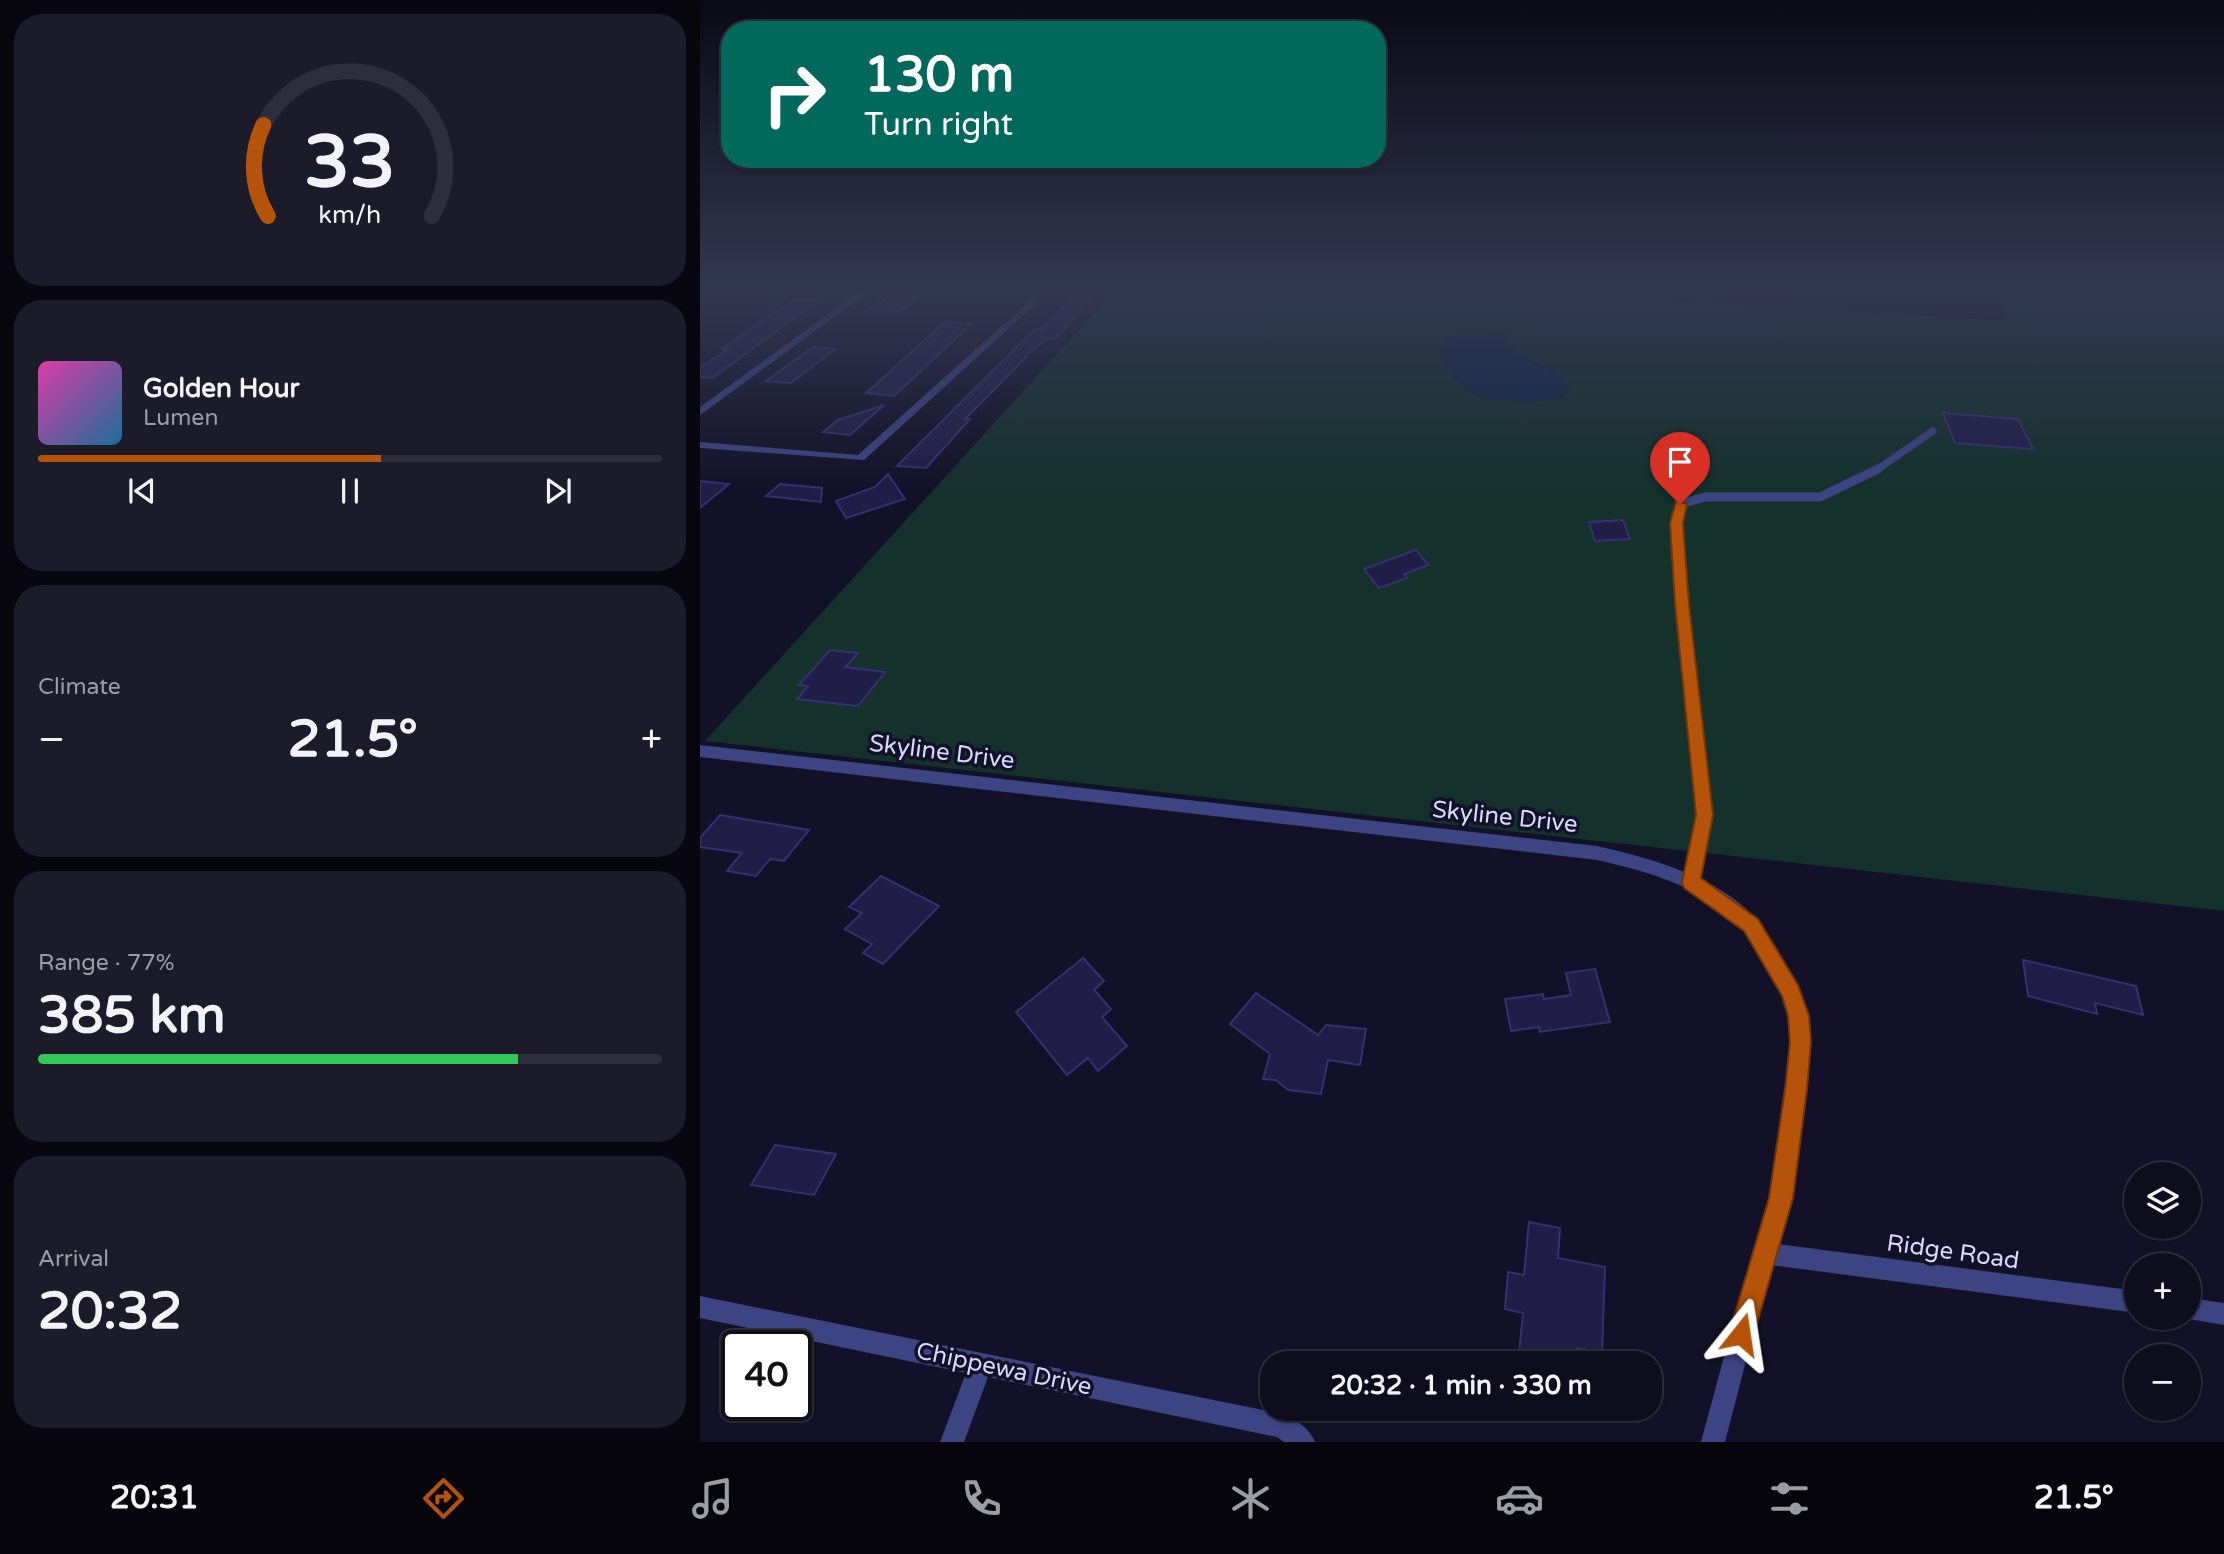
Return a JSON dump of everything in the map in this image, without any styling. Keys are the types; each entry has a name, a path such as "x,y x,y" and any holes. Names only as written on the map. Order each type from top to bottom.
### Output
{"street":[{"path":"700,412 778,355"},
{"path":"700,444 860,458 974,355"},
{"name":"Skyline Drive","path":"700,751 1597,853 1646,864 1691,882 1751,925 1791,992 1798,1016 1800,1042 1791,1143 1781,1198 1763,1253 1713,1442"},
{"name":"Ridge Road","path":"1763,1253 2124,1300"},
{"name":"Chippewa Drive","path":"700,1307 1283,1426 1303,1442"},
{"path":"2201,1311 2224,1314"},
{"path":"951,1442 981,1364"}],"lane":[{"path":"1691,882 1705,815 1682,604 1676,523 1680,504 1705,498 1819,497 1865,478 1933,431"}],"green space":[{"path":"1056,355 1457,355 1482,398 1521,401 1565,398 1554,370 1520,355 2224,355 2224,911 705,741"}],"water":[{"path":"1442,355 1520,355 1560,374 1571,393 1551,400 1521,402 1479,396 1470,393 1455,379"}],"building":[{"path":"719,355 744,355 713,378 700,377 700,368"},
{"path":"802,355 827,355 791,383 766,381"},
{"path":"908,355 938,355 894,396 866,393"},
{"path":"1009,355 1028,355 965,419 970,419 926,468 897,466"},
{"path":"884,405 850,435 823,432 838,420"},
{"path":"1943,413 2018,419 2033,449 1955,443"},
{"path":"888,474 905,499 846,518 836,501 875,487"},
{"path":"700,481 729,484 700,508"},
{"path":"780,484 822,488 821,502 766,496"},
{"path":"1623,520 1630,539 1595,541 1589,522"},
{"path":"1416,550 1428,565 1404,574 1407,578 1379,588 1364,569"},
{"path":"830,650 858,653 845,667 885,672 858,706 797,699 808,686 799,685"},
{"path":"720,815 809,830 784,861 770,859 756,876 727,871 742,853 700,847 700,838"},
{"path":"881,876 939,906 883,964 863,953 872,944 845,929 862,913 849,907"},
{"path":"1083,958 1104,981 1094,990 1111,1009 1102,1017 1127,1046 1098,1071 1088,1058 1067,1075 1016,1012"},
{"path":"2023,960 2136,986 2143,1015 2095,1003 2097,1014 2028,996"},
{"path":"1595,969 1610,1022 1540,1032 1539,1027 1511,1031 1505,999 1543,994 1544,999 1571,995 1566,973"},
{"path":"1256,993 1318,1035 1326,1025 1366,1029 1360,1065 1328,1060 1321,1094 1288,1090 1276,1080 1263,1079 1270,1054 1230,1024"},
{"path":"775,1145 836,1154 814,1195 751,1185"},
{"path":"1529,1222 1560,1228 1558,1258 1605,1267 1602,1351 1577,1348 1577,1351 1519,1351 1523,1313 1505,1309 1508,1272 1524,1275"}],"route":[{"path":"1680,504 1676,523 1682,604 1705,815 1691,882 1725,903 1751,925 1791,992 1798,1016 1800,1042 1791,1143 1781,1198 1741,1334"}]}
